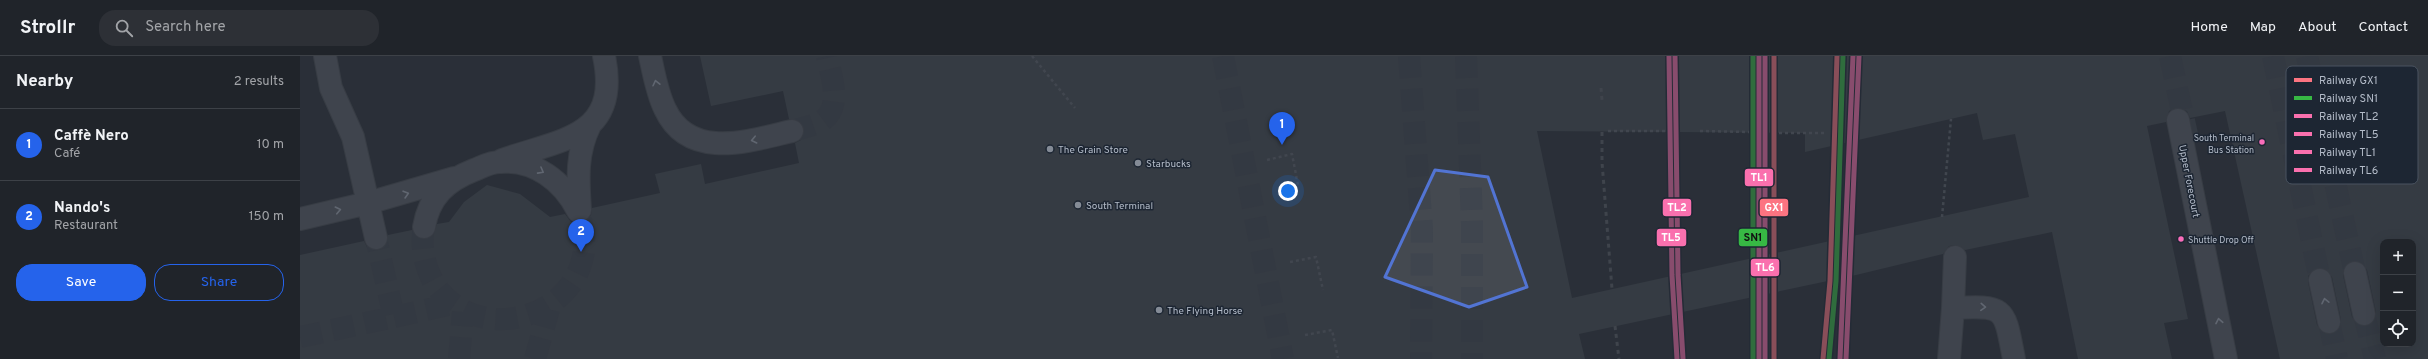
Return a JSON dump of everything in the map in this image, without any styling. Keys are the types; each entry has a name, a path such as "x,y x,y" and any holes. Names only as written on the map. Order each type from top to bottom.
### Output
{"street":[{"path":"325,56 331,88 353,137 376,238"},
{"path":"491,163 517,163 543,172 564,189 579,211 578,163 582,141 590,125 601,109 606,94 607,82 604,56"},
{"path":"650,56 665,109 670,118 689,135 712,143 724,144 750,141 792,131"},
{"name":"Upper Forecourt","path":"2178,120 2226,359"},
{"path":"300,219 368,203 454,178 491,163 567,140 590,125"},
{"path":"424,227 435,199 454,178"},
{"path":"1949,359 1955,257"},
{"path":"2355,273 2364,314"},
{"path":"2320,280 2329,322"},
{"path":"1953,308 1984,307 1993,308 2002,313 2007,325 2014,359"}],"path":[{"path":"1032,56 1075,108"},
{"path":"1942,217 1951,119"},
{"path":"1608,131 1666,131"},
{"path":"1700,131 1751,132"},
{"path":"1780,133 1827,133"},
{"path":"1267,160 1292,154 1298,185"},
{"path":"1290,262 1316,257 1323,290"},
{"path":"1305,335 1332,330 1338,358"}],"highlighted area":[{"path":"1435,170 1488,177 1527,287 1469,307 1385,277"}],"building":[{"name":"South Terminal","path":"700,56 2428,56 2428,359 2280,359 2225,111 2190,118 2187,111 2176,108 2169,111 2166,122 2147,126 2188,319 2164,323 2172,359 2078,359 2052,232 1965,250 1955,245 1949,246 1943,254 1856,275 1579,334 1585,359 300,359 300,255 364,241 367,247 378,250 385,247 388,235 412,230 416,236 428,239 433,235 437,224 449,222 464,202 487,185 520,194 550,217 565,214 571,222 578,223 587,220 591,215 592,208 660,193 655,174 701,164 705,184 799,163 795,143 801,140 804,128 801,122 789,119 783,91 711,106","holes":["1977,113 1983,140 2015,134 2029,197 1572,298 1537,131 1805,133 1805,152","2352,261 2359,261 2367,270 2376,312 2376,318 2367,326 2360,326 2352,317 2343,275 2343,269","2317,268 2324,268 2332,277 2341,320 2341,326 2332,334 2325,334 2317,325 2308,282 2308,276"]}],"tunnel":[{"path":"792,131 811,126 822,121 832,108 834,91 827,56"},
{"path":"1223,56 1283,359"},
{"path":"1409,56 1422,230 1421,359"},
{"path":"1466,56 1472,223 1472,359"},
{"path":"2170,56 2188,139"},
{"path":"2273,56 2286,118"},
{"path":"2307,56 2309,66"},
{"path":"2300,184 2320,280"},
{"path":"2335,184 2355,273"},
{"path":"424,227 424,257 428,272 435,285 458,307 484,318 513,318 540,310 562,294 578,272 584,244 578,211"},
{"path":"300,337 394,317 376,238"},
{"path":"394,317 452,304"},
{"path":"535,359 549,309"},
{"path":"459,359 463,312"},
{"path":"2364,314 2375,359"},
{"path":"2329,322 2337,359"}],"railway":[{"path":"1601,88 1602,100"},
{"path":"1602,132 1602,162 1612,289"},
{"path":"1615,326 1619,359"}],"rail line":[{"name":"TL5","path":"1669,56 1672,275 1677,359"},
{"name":"TL2","path":"1675,56 1678,275 1683,359"},
{"name":"SN1","path":"1753,56 1753,359"},
{"name":"TL1","path":"1759,56 1759,359"},
{"name":"TL6","path":"1765,56 1765,359"},
{"name":"GX1","path":"1774,56 1774,359"},
{"name":"GX1","path":"1823,359 1830,281 1837,56"},
{"name":"SN1","path":"1829,359 1836,281 1843,56"},
{"name":"TL6","path":"1840,359 1853,56"},
{"name":"TL1","path":"1846,359 1859,56"}],"place":[{"name":"South Terminal Bus Station","path":"2262,142"},
{"name":"Caffè Nero","path":"1282,145"},
{"name":"The Grain Store","path":"1050,149"},
{"name":"Starbucks","path":"1138,163"},
{"name":"South Terminal","path":"1078,205"},
{"name":"Shuttle Drop Off","path":"2181,239"},
{"name":"Nando's","path":"581,252"},
{"name":"The Flying Horse","path":"1159,310"}]}
